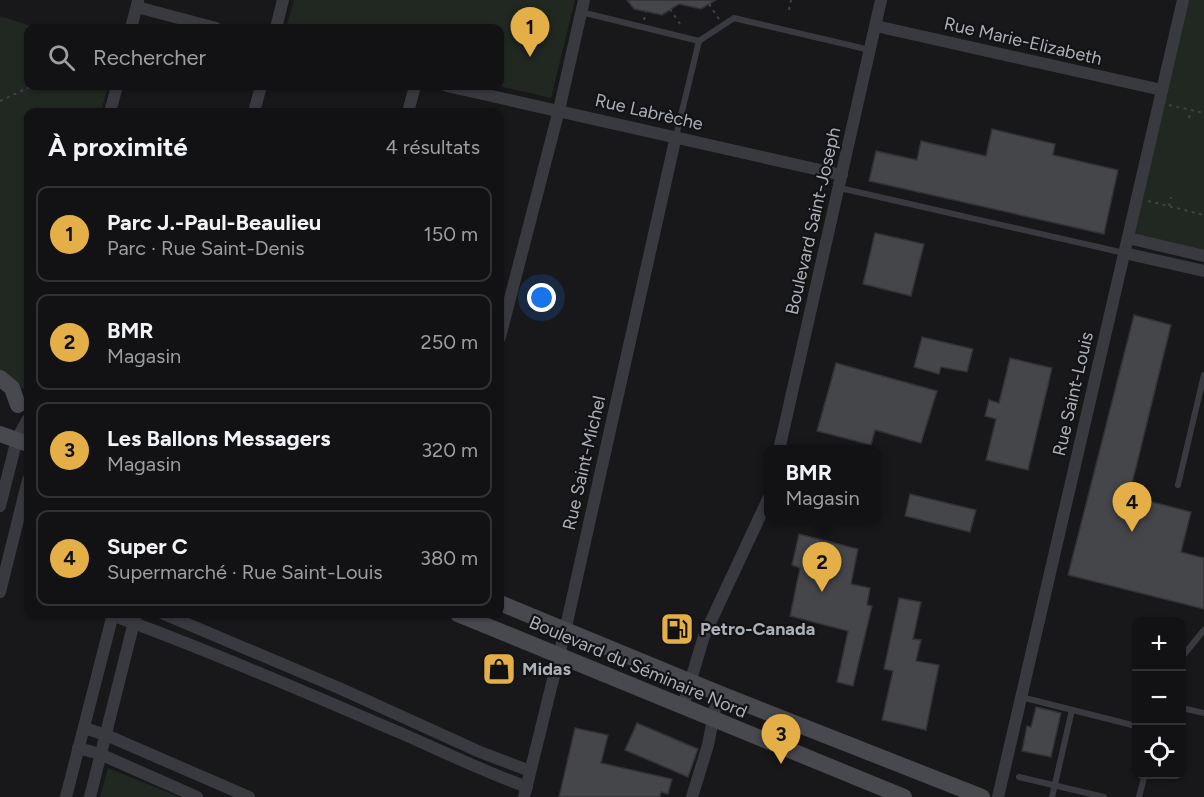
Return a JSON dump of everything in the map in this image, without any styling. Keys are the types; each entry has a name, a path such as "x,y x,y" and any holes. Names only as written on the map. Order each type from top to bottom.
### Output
{"main road":[{"path":"0,378 12,388 23,407"},
{"path":"0,400 23,407"},
{"path":"0,434 23,441"},
{"name":"Boulevard du Séminaire Nord","path":"504,605 718,693 982,797"},
{"name":"Boulevard du Séminaire Nord","path":"468,618 904,797"}],"street":[{"path":"277,24 283,0"},
{"name":"Boulevard Saint-Joseph","path":"780,445 882,0"},
{"name":"Rue Saint-Louis","path":"998,797 1183,0"},
{"path":"132,24 138,4 203,24"},
{"path":"504,322 559,110 582,6"},
{"name":"Rue Marie-Elizabeth","path":"876,26 1160,96"},
{"path":"111,108 116,90"},
{"path":"255,108 260,90"},
{"path":"409,108 414,90"},
{"name":"Rue Labrèche","path":"466,90 842,175"},
{"name":"Rue Saint-Michel","path":"525,792 565,631 676,136"},
{"path":"1128,238 1204,256"},
{"path":"1124,253 1204,271"},
{"path":"0,506 23,441"},
{"path":"0,592 5,554 24,498 3,493"},
{"path":"683,706 704,636 764,508"},
{"path":"66,797 111,618"},
{"path":"90,797 135,618 525,792"},
{"path":"174,618 339,688 480,752 530,771"},
{"path":"232,661 240,645"},
{"path":"332,704 339,688"},
{"path":"692,797 708,745 711,719 718,693"},
{"path":"84,728 106,735 240,795"},
{"path":"78,748 100,754 197,797"}],"lane":[{"path":"582,6 699,40 734,18 870,50"},
{"path":"676,136 699,40"},
{"path":"840,188 1124,253"},
{"path":"1178,485 1204,375"},
{"path":"1186,652 1204,630"},
{"path":"1021,697 1133,725"},
{"path":"1186,709 1204,713"},
{"path":"1052,797 1072,710"},
{"path":"1019,777 1104,797"},
{"path":"1139,797 1144,779"}],"path":[{"path":"789,10 791,0"},
{"path":"709,4 723,25"},
{"path":"670,9 682,28 680,36"},
{"path":"0,101 24,90"},
{"path":"1160,96 1191,110 1204,112"},
{"path":"1189,118 1191,110"},
{"path":"1169,206 1170,197"},
{"path":"1137,199 1204,214"}],"shaded area":[{"path":"294,0 575,0 551,98 504,87 504,24 287,24"},
{"path":"1183,0 1204,0 1204,256 1126,237"},
{"path":"0,16 25,24 24,90 107,90 102,108 24,108 24,388 12,388 0,377"},
{"path":"108,768 179,797 100,797"}],"building":[{"path":"627,0 716,0 701,9 679,4 662,15 634,9"},
{"path":"992,129 1055,144 1053,155 1118,170 1104,234 869,181 876,151 917,160 921,141 986,156"},
{"path":"875,233 924,244 911,296 863,284"},
{"path":"1134,315 1171,325 1129,496 1191,512 1181,552 1204,558 1204,609 1068,575"},
{"path":"922,337 973,349 967,372 941,367 939,374 914,367"},
{"path":"1010,358 1052,368 1028,470 986,460 996,419 985,416 989,400 999,403"},
{"path":"836,363 937,391 921,443 875,430 871,445 817,431"},
{"path":"910,494 976,510 970,532 905,516"},
{"path":"799,534 858,549 851,584 870,588 867,605 872,606 853,686 837,682 848,631 790,616 800,568 792,565"},
{"path":"899,598 921,602 913,639 921,640 916,661 939,665 926,730 882,720 893,671 884,669"},
{"path":"1036,707 1061,713 1051,757 1022,751 1027,726 1031,727"},
{"path":"637,723 698,749 688,777 625,750"},
{"path":"575,728 608,735 601,763 672,779 668,794 661,792 660,797 559,797"}],"place":[{"name":"Parc J.-Paul-Beaulieu","path":"530,57"},
{"name":"Super C","path":"1132,532"},
{"name":"BMR","path":"822,592"},
{"name":"Petro-Canada","path":"677,629"},
{"name":"Midas","path":"499,669"},
{"name":"Les Ballons Messagers","path":"781,764"}]}
